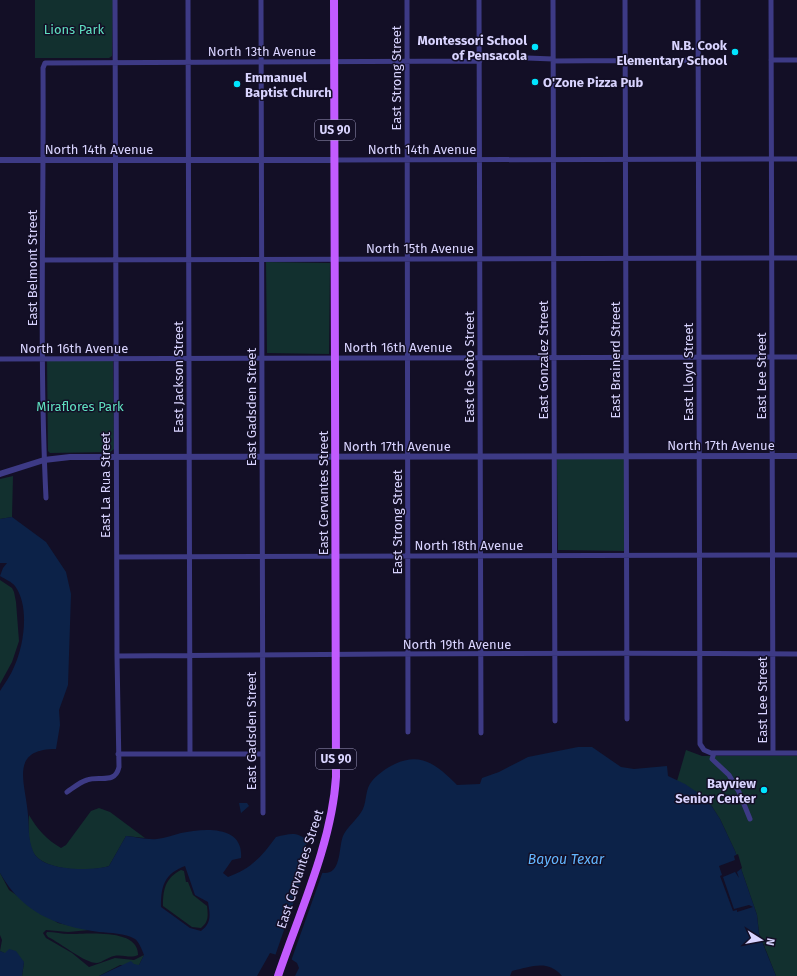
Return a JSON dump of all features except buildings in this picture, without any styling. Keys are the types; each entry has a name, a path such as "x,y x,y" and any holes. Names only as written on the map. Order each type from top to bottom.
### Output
{"main road":[{"name":"East Cervantes Street","path":"279,972 330,821 336,786 334,0"}],"street":[{"name":"East La Rua Street","path":"67,792 86,780 107,779 114,777 119,767 117,656 115,0"},
{"name":"East Jackson Street","path":"188,0 190,754"},
{"name":"East Gadsden Street","path":"261,0 263,814"},
{"name":"East Strong Street","path":"407,0 408,732"},
{"name":"East de Soto Street","path":"480,0 481,734"},
{"name":"East Gonzalez Street","path":"553,0 555,721"},
{"name":"East Brainerd Street","path":"625,0 627,719"},
{"name":"East Lloyd Street","path":"698,0 700,744 707,752 714,753 712,759 732,781 739,792 750,819"},
{"name":"East Lee Street","path":"771,0 773,753"},
{"name":"North 13th Avenue","path":"45,63 407,61 480,58 626,61 699,60"},
{"path":"771,60 797,60"},
{"name":"East Belmont Street","path":"45,63 43,68 43,260 44,460 46,498"},
{"name":"North 14th Avenue","path":"0,160 261,161 797,159"},
{"name":"North 15th Avenue","path":"43,260 797,258"},
{"name":"North 16th Avenue","path":"0,359 797,357"},
{"name":"North 17th Avenue","path":"0,474 44,460 70,457 797,456"},
{"name":"North 18th Avenue","path":"117,557 797,555"},
{"name":"North 19th Avenue","path":"117,656 481,655 627,652 797,654"},
{"path":"714,753 797,753"},
{"path":"118,754 262,754"}],"green space":[{"name":"Lions Park","path":"35,0 113,0 112,56 109,58 35,58"},
{"path":"266,262 330,263 329,354 267,353"},
{"name":"Miraflores Park","path":"47,360 113,361 114,449 110,452 50,453 48,451"},
{"path":"557,459 624,459 624,551 558,550"},
{"path":"13,476 12,517 0,519 0,479"},
{"path":"0,580 12,588 14,592 19,641 12,662 0,684"},
{"path":"686,750 702,756 797,756 797,976 776,976 759,933 757,915 735,851 720,819 707,799 677,781"},
{"path":"99,808 110,812 145,838 126,836 109,866 101,868 68,869 57,867 39,859 33,852 29,839 29,815 43,834 61,848 66,845 91,811"},
{"path":"181,870 184,871 186,882 188,882 193,895 207,906 207,921 201,928 192,927 163,906 164,890 168,881"},
{"path":"0,873 9,890 58,923 90,930 68,932 46,930 43,933 46,938 72,953 89,967 115,958 134,960 144,955 139,965 120,965 99,976 22,976 24,962 0,951 2,940 0,935"},
{"path":"47,932 69,934 111,934 121,936 130,940 136,946 138,955 132,957 114,956 97,963 92,962 86,960 48,937 46,934"}],"water":[{"name":"Bayou Texar","path":"12,517 46,542 66,572 71,594 68,685 59,710 60,725 56,749 41,751 31,755 23,770 30,842 33,851 38,858 46,863 68,868 101,868 109,866 126,836 157,839 190,831 211,830 229,834 236,839 240,847 241,858 232,860 223,873 228,877 250,866 266,850 276,837 293,834 308,841 300,858 302,864 316,871 327,873 336,866 343,836 363,809 370,784 384,770 401,761 411,759 427,762 442,771 457,785 480,784 482,778 499,772 528,757 578,747 592,747 621,767 634,769 667,766 668,776 685,784 707,799 720,819 735,851 757,915 759,934 776,976 562,976 551,967 532,966 512,971 510,976 295,976 299,968 297,963 291,959 270,953 257,976 99,976 131,961 134,964 139,965 144,955 136,940 122,934 99,932 68,926 41,915 19,898 0,873 0,691 18,658 23,637 24,615 20,594 15,586 0,576 7,563 0,563 0,519","holes":["185,866 195,895 208,902 210,914 209,921 205,928 201,931 190,928 161,907 162,893 165,882 172,873"]},
{"path":"239,803 247,803 249,806 241,813"},
{"path":"9,949 16,951 24,962 22,976 0,976 0,951 5,953"}],"pier":[{"path":"738,854 742,868 737,872 739,878 735,872 723,877 734,909 749,905 753,907 737,912 737,910 733,911 720,876 722,875 719,866 735,860 734,856"},
{"path":"307,864 323,871 291,961 275,956"}],"place":[{"name":"Montessori School of Pensacola","path":"535,47"},
{"name":"N.B. Cook Elementary School","path":"735,52"},
{"name":"O'Zone Pizza Pub","path":"535,82"},
{"name":"Emmanuel Baptist Church","path":"237,84"},
{"name":"Bayview Senior Center","path":"764,790"}]}
